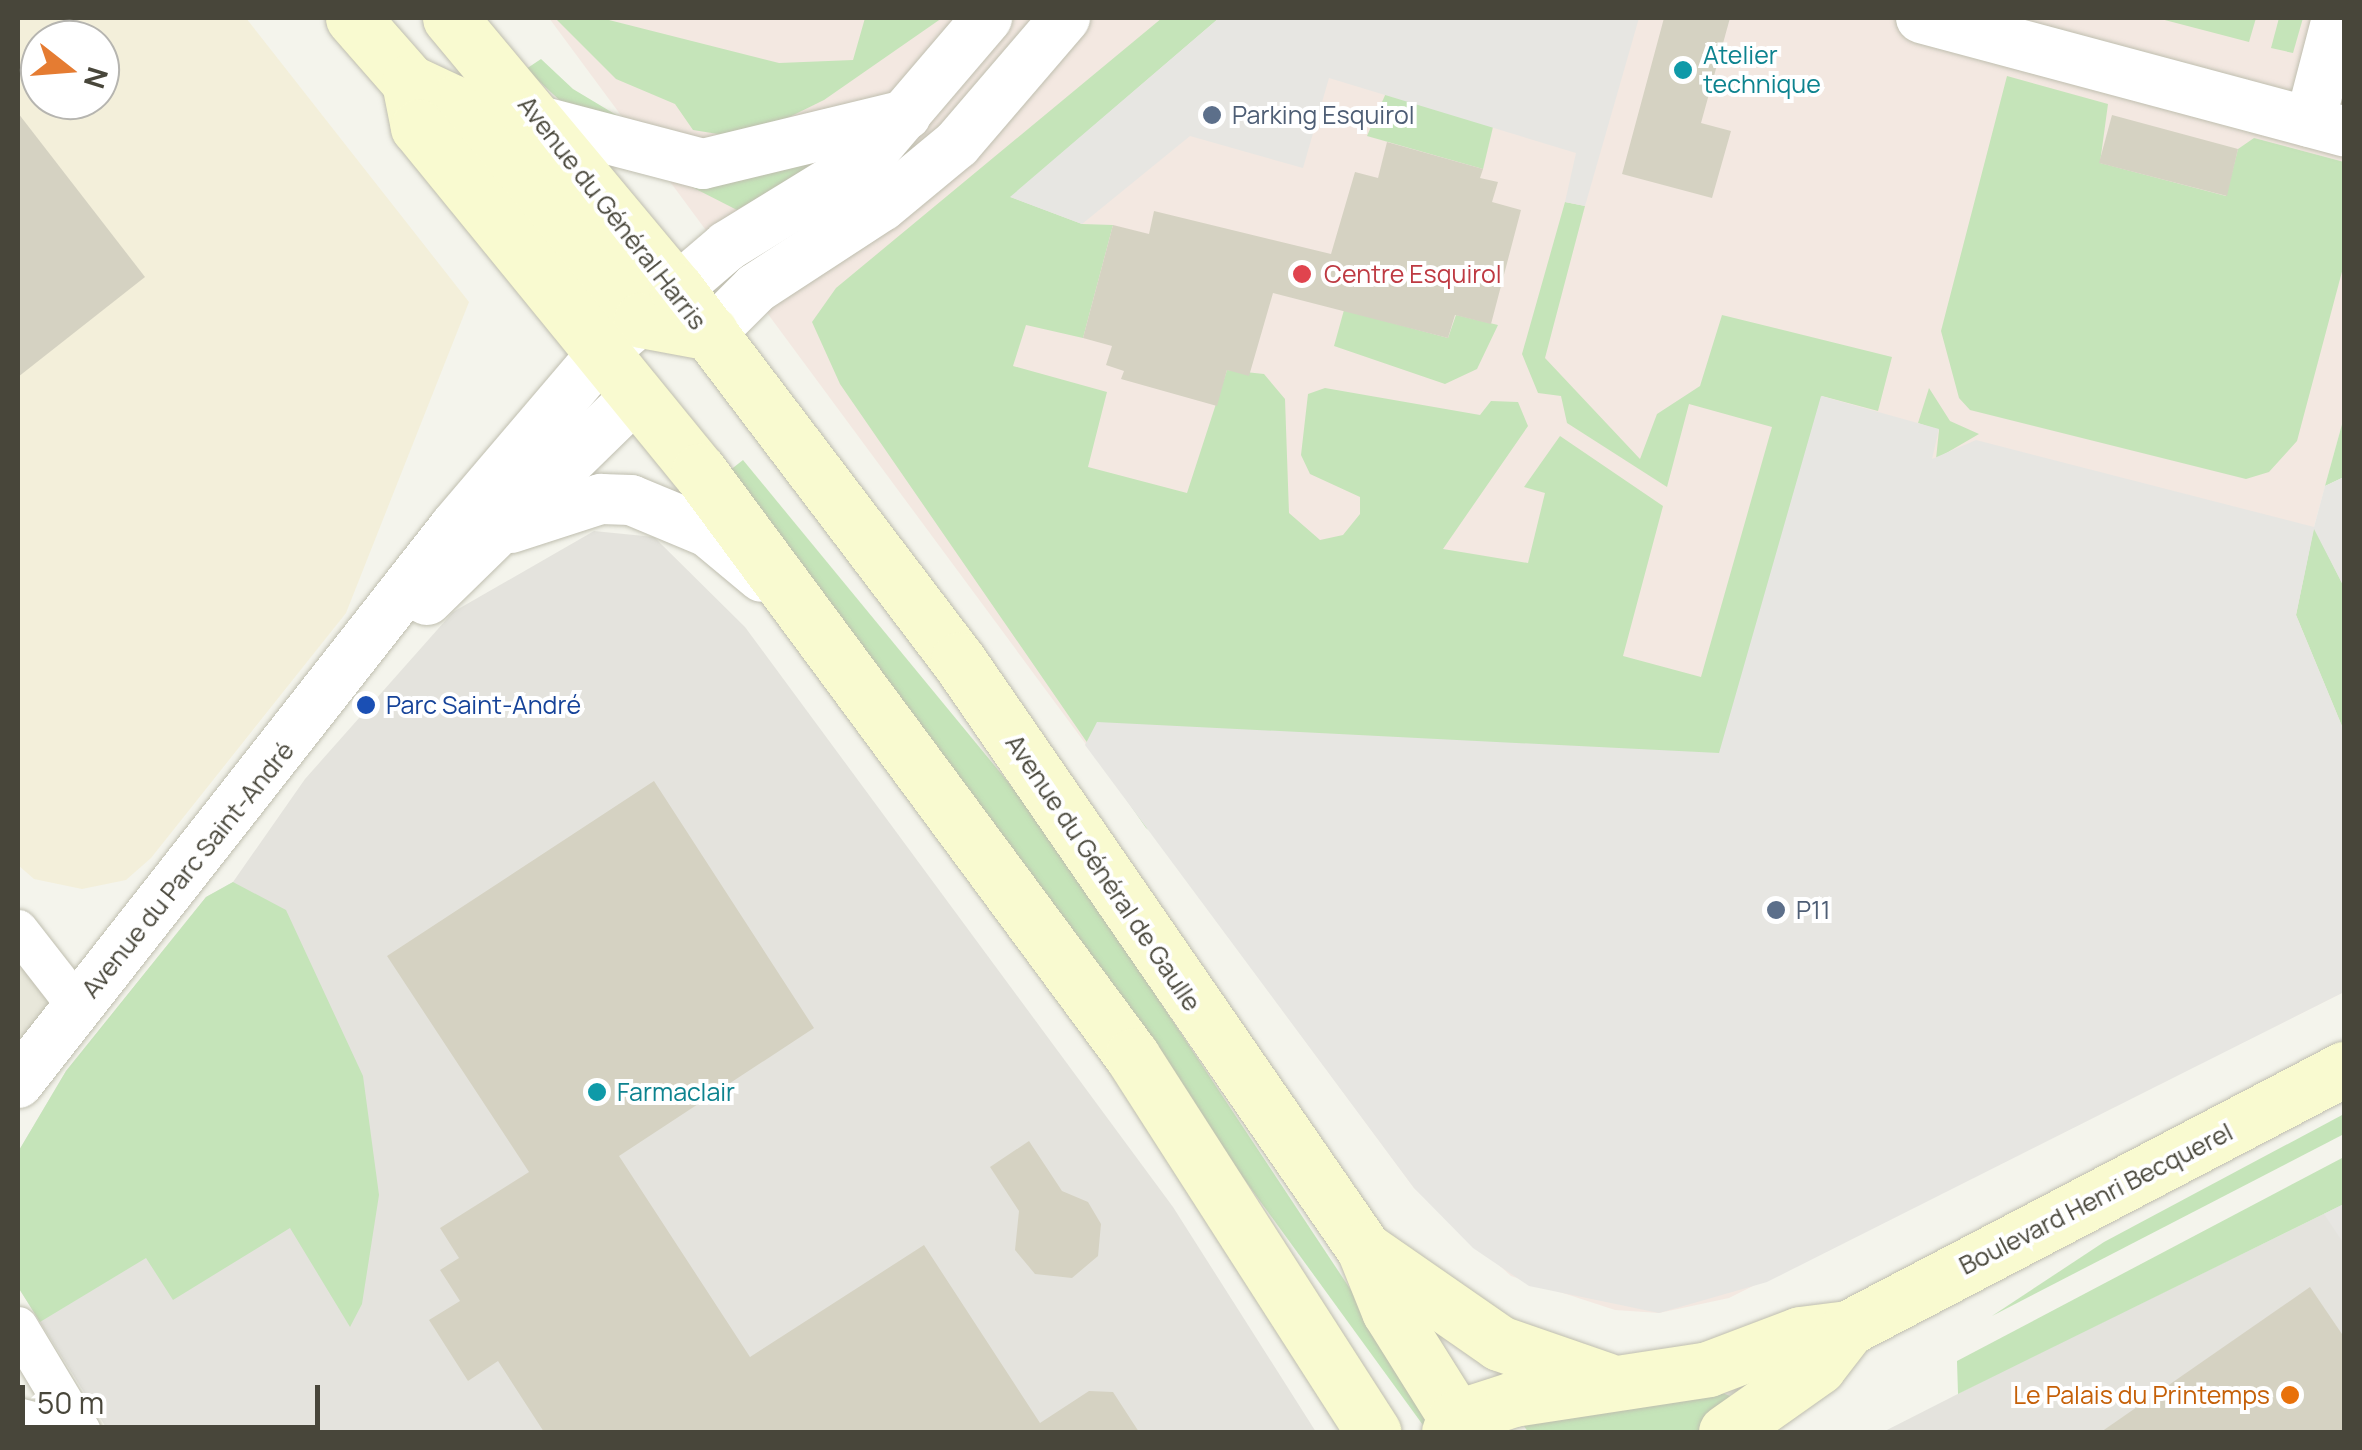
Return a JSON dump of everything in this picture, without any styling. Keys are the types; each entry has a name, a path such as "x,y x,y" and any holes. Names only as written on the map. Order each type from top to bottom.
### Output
{"main road":[{"name":"Avenue du Général Harris","path":"353,18 410,82 418,128 640,321 711,333"},
{"name":"Avenue du Général Harris","path":"450,18 542,122 640,321 638,394"},
{"path":"711,333 638,394 1132,1056 1372,1432"},
{"name":"Avenue du Général de Gaulle","path":"711,333 958,660 1364,1249 1389,1310 1456,1428"},
{"name":"Boulevard Henri Becquerel","path":"1848,1328 2344,1070"},
{"path":"1364,1249 1499,1342 1614,1382"},
{"path":"1456,1428 1614,1382 1708,1369 1800,1334 1848,1328"},
{"path":"1726,1432 1818,1367 1848,1328"}],"street":[{"path":"358,657 640,321 727,246 865,161 987,18"},
{"path":"711,333 756,288 882,206 957,144 1065,18"},
{"path":"1921,18 2327,126 2338,18"},
{"path":"542,122 703,164 906,114"},
{"path":"358,657 506,530 638,394"},
{"path":"506,530 601,499 653,505 708,532 805,616"},
{"name":"Avenue du Parc Saint-André","path":"18,1083 358,657"},
{"path":"18,930 78,1007"},
{"path":"18,1327 81,1432"},
{"path":"18,1418 72,1432"}],"shaded area":[{"path":"18,18 246,18 469,302 346,613 151,858 126,880 82,889 34,879 18,865"},
{"path":"549,18 2344,18 2344,417 2314,527 2344,587 2344,992 1729,1298 1659,1313 1615,1310 1511,1276 1414,1188"},
{"name":"Parking Esquirol","path":"1219,18 1639,18 1585,206 1565,202 1576,153 1329,78 1303,168 1190,136 1082,224 1010,197"},
{"name":"P11","path":"1821,396 1939,429 1932,459 1976,440 2314,527 2325,486 2344,477 2344,587 2314,529 2296,615 2344,731 2344,992 1767,1282 1659,1313 1529,1286 1473,1248 1414,1188 1085,745 1097,722 1719,753"},
{"path":"594,531 654,537 745,627 1173,1207 1316,1432 109,1432 18,1287 18,1152 66,1071 206,897 233,882 305,779 453,612"},
{"path":"18,947 56,976 18,1105"},
{"path":"2344,1204 2344,1432 1883,1432 2003,1371"},
{"path":"2344,1204 2344,1244 2324,1214"}],"green space":[{"path":"555,18 601,18 779,63 853,60 865,18 942,18 824,100 765,129 724,135 693,130 675,104 616,79"},
{"path":"1162,18 1219,18 1011,197 1082,224 1113,225 1083,338 1026,325 1013,366 1107,392 1088,467 1187,493 1227,370 1264,374 1285,399 1289,513 1320,540 1343,535 1360,514 1360,497 1310,474 1301,455 1308,394 1325,388 1480,415 1491,401 1518,402 1528,426 1443,549 1528,563 1545,493 1524,487 1560,436 1663,506 1623,656 1701,677 1772,427 1689,404 1667,487 1567,423 1561,396 1538,393 1522,354 1565,202 1585,206 1545,358 1640,459 1657,414 1700,386 1722,315 1892,357 1878,411 1822,396 1773,740 1335,969 1146,828 840,384 812,322 836,288"},
{"path":"2157,18 2256,18 2249,42"},
{"path":"2279,18 2303,18 2293,53 2271,48"},
{"path":"541,59 573,89 618,116 568,108 526,69"},
{"path":"2007,76 2108,104 2100,163 2226,196 2238,149 2254,138 2344,162 2344,264 2297,441 2269,472 2246,479 1970,410 1959,398 1941,331"},
{"path":"1386,93 1493,127 1483,169 1367,136"},
{"path":"832,155 737,210 688,185"},
{"path":"1344,310 1448,338 1456,315 1498,325 1477,369 1445,384 1334,346"},
{"path":"1929,388 1950,421 1979,434 1936,459 1939,430 1918,423"},
{"path":"2344,417 2344,477 2325,486"},
{"path":"743,460 1041,822 1435,1417 1428,1432 729,471"},
{"path":"2314,527 2344,587 2344,731 2296,615"},
{"path":"233,882 286,910 363,1076 379,1195 362,1304 350,1327 290,1228 173,1300 146,1258 40,1322 18,1287 18,1152 66,1071 206,897"},
{"path":"2344,1114 2344,1134 1992,1316 2104,1242"},
{"path":"2344,1157 2344,1204 1958,1394 1957,1361"},
{"path":"1720,1392 1730,1396 1699,1432 1528,1432 1516,1414"}],"building":[{"name":"Atelier technique","path":"1664,18 1730,18 1701,123 1731,131 1712,198 1622,174"},
{"path":"18,113 145,277 18,377"},
{"path":"2112,115 2238,149 2227,196 2099,163"},
{"name":"Centre Esquirol","path":"1387,142 1483,169 1480,178 1498,182 1492,202 1521,210 1491,324 1455,315 1448,338 1273,293 1249,376 1227,370 1217,406 1121,379 1124,371 1106,365 1112,346 1083,338 1113,225 1149,234 1154,211 1331,254 1355,172 1378,178"},
{"name":"Farmaclair","path":"654,781 814,1028 619,1156 750,1357 924,1245 1040,1423 1089,1391 1113,1392 1139,1432 544,1432 498,1361 468,1381 429,1320 460,1301 440,1270 459,1258 440,1228 529,1172 387,956"},
{"path":"1029,1141 1062,1191 1088,1202 1101,1224 1098,1256 1072,1278 1035,1274 1015,1250 1019,1211 990,1167"},
{"name":"Le Palais du Printemps","path":"2310,1287 2344,1337 2344,1432 2101,1432"}],"place":[{"name":"Atelier technique","path":"1683,70"},
{"name":"Parking Esquirol","path":"1212,115"},
{"name":"Centre Esquirol","path":"1302,274"},
{"name":"Parc Saint-André","path":"366,705"},
{"name":"P11","path":"1776,910"},
{"name":"Farmaclair","path":"597,1092"},
{"name":"Le Palais du Printemps","path":"2290,1395"}]}
